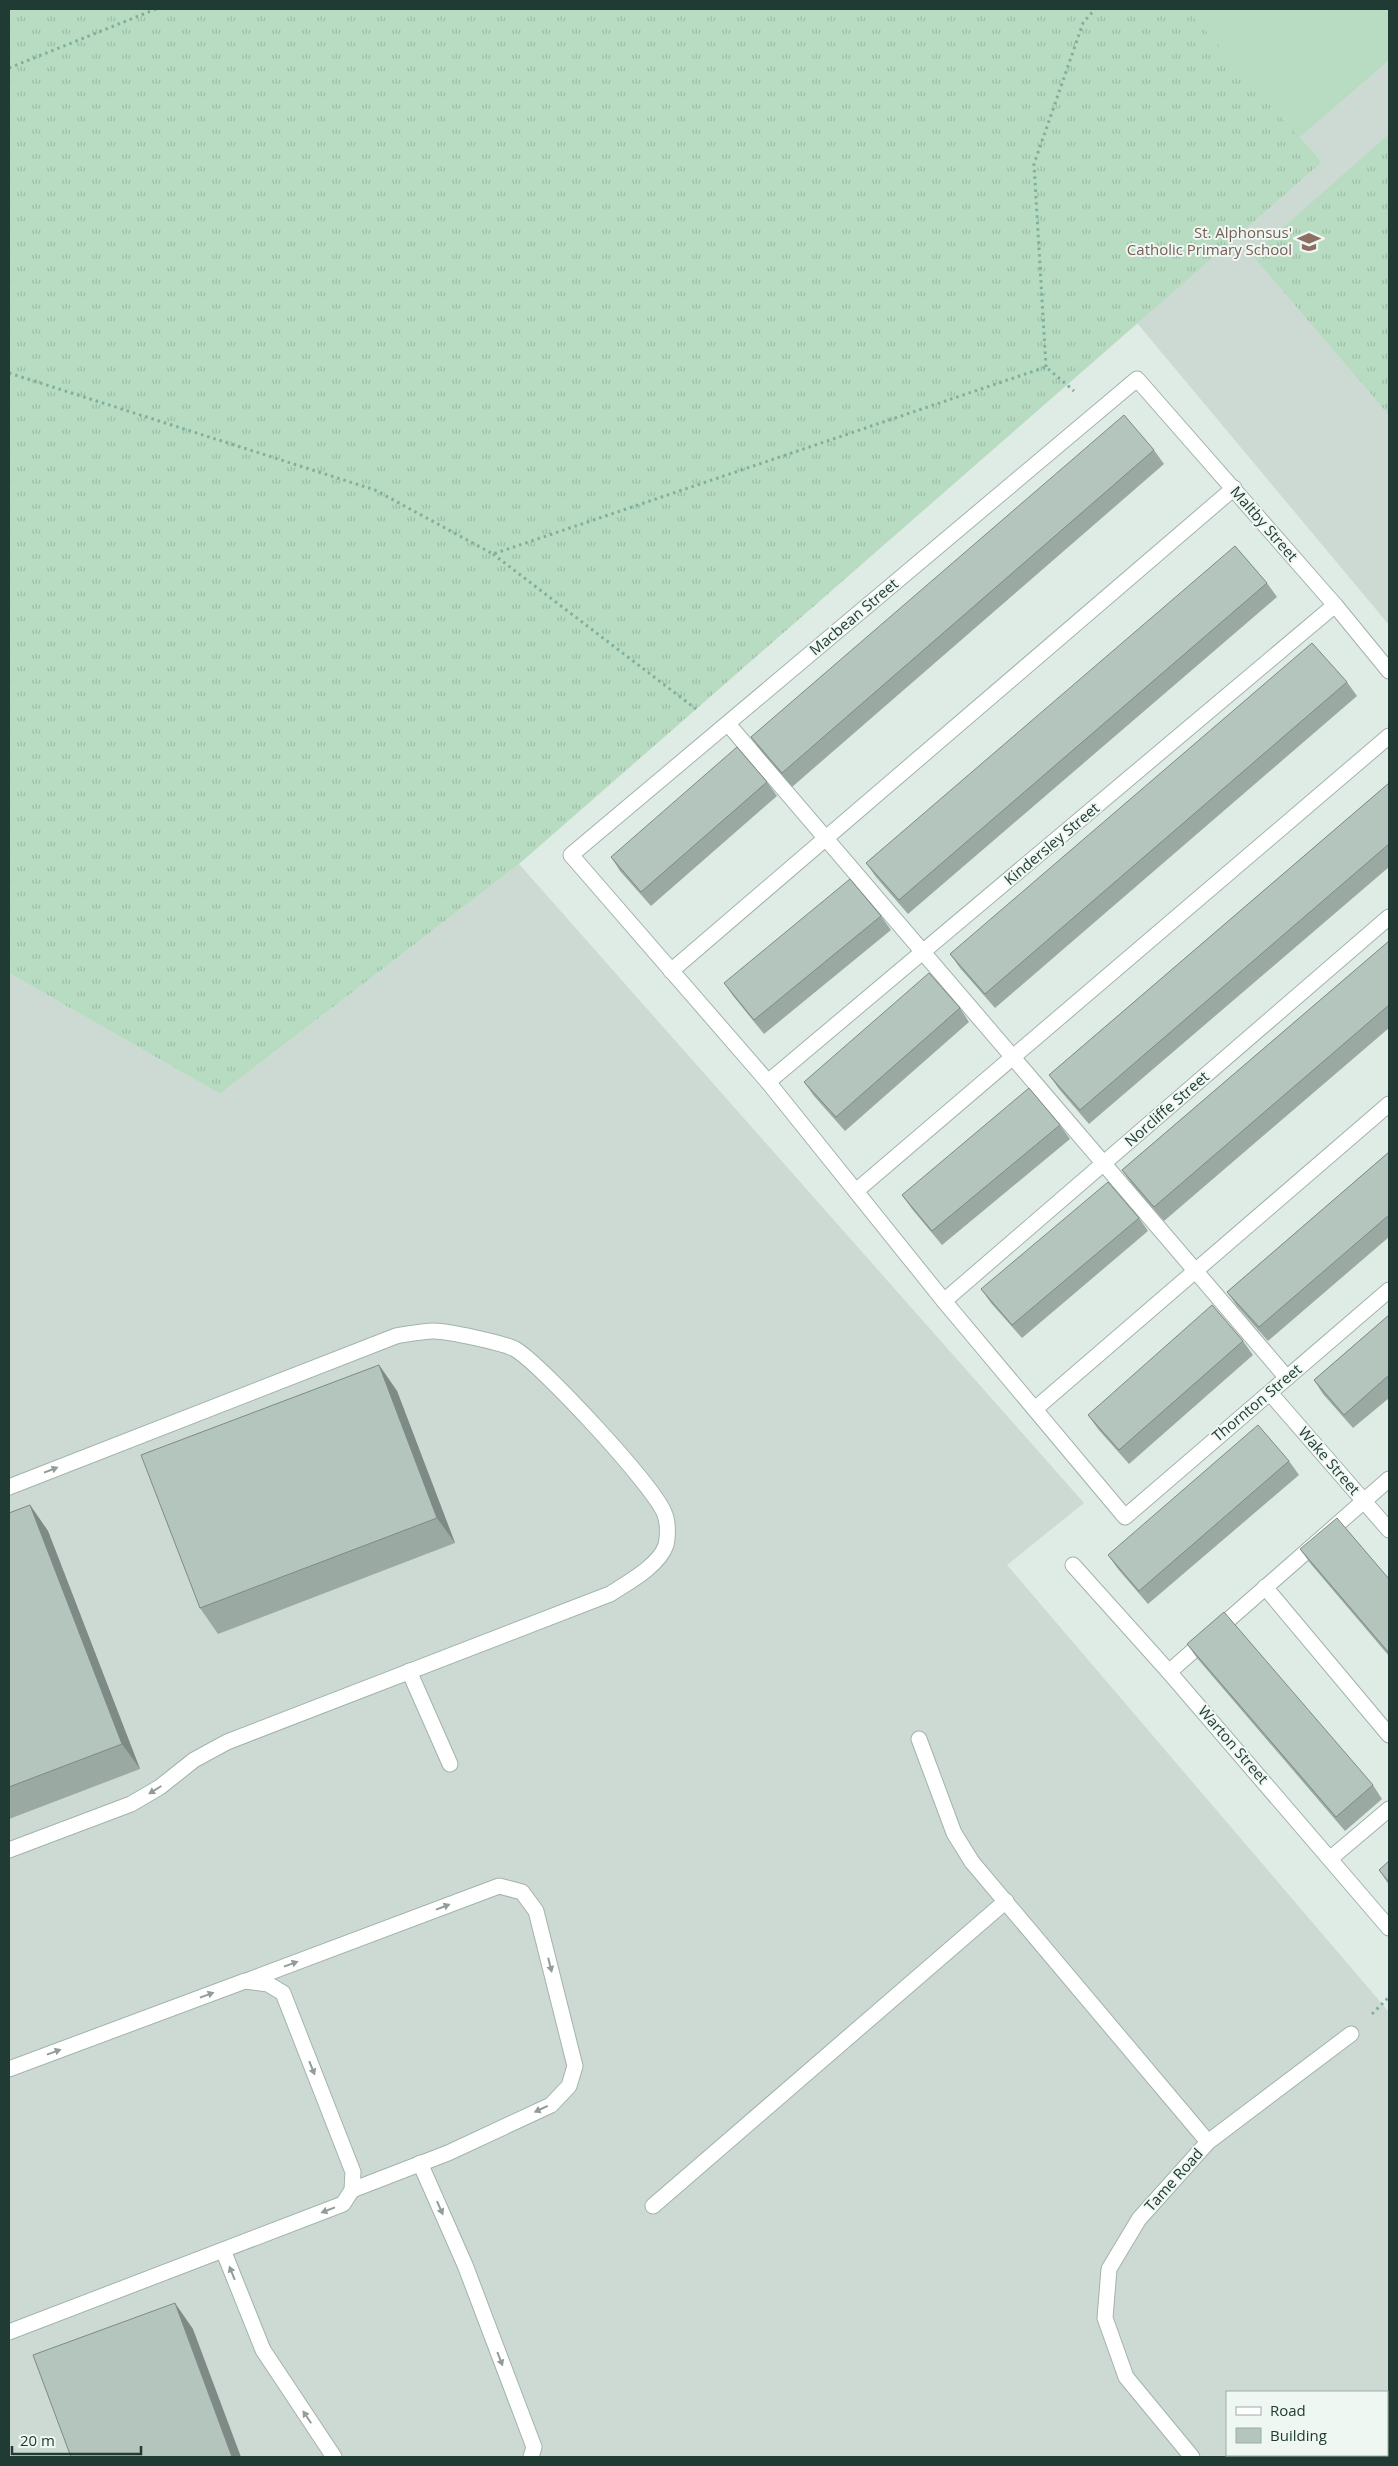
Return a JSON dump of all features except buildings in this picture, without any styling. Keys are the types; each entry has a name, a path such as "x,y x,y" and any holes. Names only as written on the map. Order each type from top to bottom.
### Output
{"street":[{"name":"Macbean Street","path":"672,971 571,855 1137,379"},
{"name":"Maltby Street","path":"1137,379 1335,605 1389,671"},
{"path":"1234,488 672,971 768,1082 944,1301 1035,1409 1389,1104"},
{"name":"Kindersley Street","path":"768,1082 1335,605"},
{"path":"725,727 826,838 1287,1378"},
{"path":"856,1191 1389,736"},
{"name":"Norcliffe Street","path":"944,1301 1389,917"},
{"name":"Thornton Street","path":"1035,1409 1125,1516 1389,1290"},
{"path":"9,1486 396,1336 434,1331 461,1335 515,1349 556,1384 650,1490 665,1514 665,1547 647,1570 610,1594 227,1742 194,1760 160,1787 131,1804 9,1850"},
{"name":"Wake Street","path":"1270,1393 1389,1530"},
{"path":"1169,1672 1389,1479"},
{"name":"Warton Street","path":"1073,1565 1331,1858 1389,1928"},
{"path":"1265,1588 1389,1735"},
{"path":"409,1671 450,1764"},
{"name":"Tame Road","path":"919,1739 954,1833 972,1862 1006,1900 1208,2142 1139,2219 1109,2269 1104,2318 1126,2377 1192,2457"},
{"path":"1331,1858 1389,1808"},
{"path":"9,2069 499,1886 522,1892 536,1911 575,2066 569,2086 551,2104 448,2153 352,2190"},
{"path":"653,2206 1006,1900"},
{"path":"10,2327 223,2250 342,2204 352,2190 353,2172 283,1993 268,1984 245,1981"},
{"path":"1208,2142 1351,2034"},
{"path":"420,2163 465,2265 534,2447 531,2457"},
{"path":"223,2250 263,2350 334,2457"}],"path":[{"path":"9,68 156,9"},
{"path":"1095,9 1083,23 1034,164 1046,367 1098,412"},
{"path":"493,554 1046,367"},
{"path":"9,373 375,490 493,554 725,727"}],"shaded area":[{"name":"St. Alphonsus' Catholic Primary School","path":"1187,9 1389,9 1389,625 1137,323 1322,162"},
{"path":"519,864 1084,1503 1007,1565 1389,2012 1389,2457 9,2457 9,973 220,1094"}],"green space":[{"path":"9,9 1187,9 1322,162 519,864 220,1094 9,973"},
{"path":"1187,9 1389,9 1389,60 1299,138"},
{"path":"1389,134 1389,415 1252,255"}],"place":[{"name":"St. Alphonsus' Catholic Primary School","path":"1309,242"}]}
